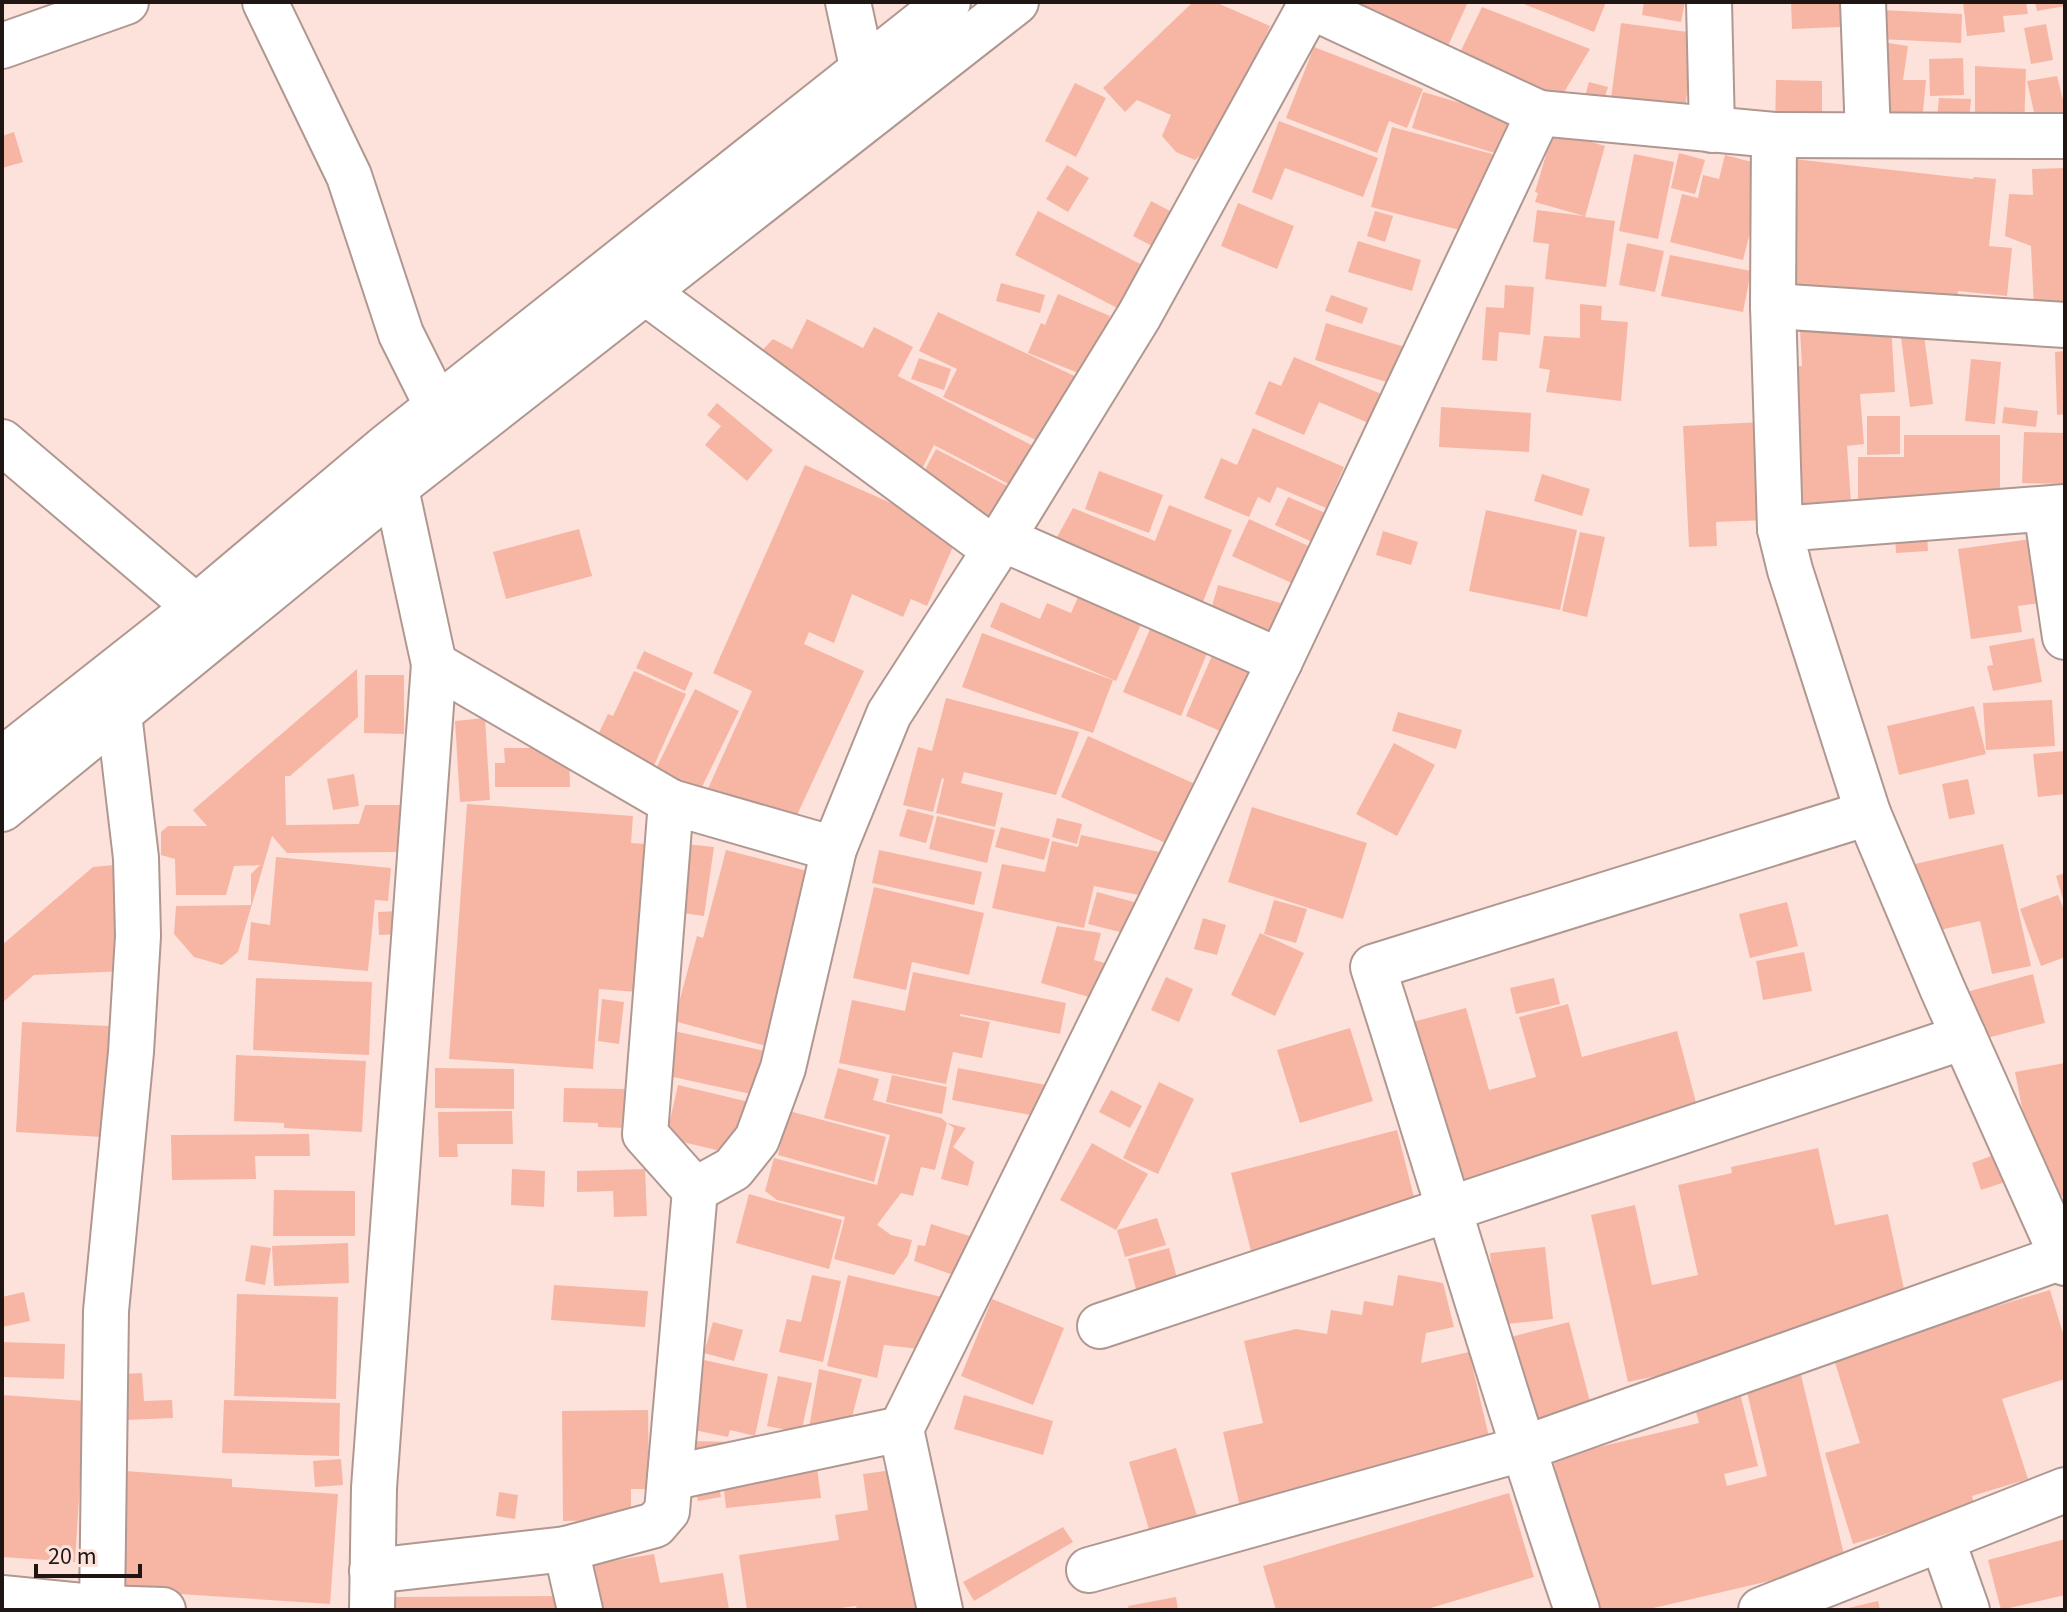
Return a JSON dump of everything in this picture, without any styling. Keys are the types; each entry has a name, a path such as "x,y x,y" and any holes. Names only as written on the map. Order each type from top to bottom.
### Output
{"street":[{"path":"2,46 126,2"},
{"path":"265,2 349,176 401,334 448,424"},
{"path":"848,2 863,71"},
{"path":"448,424 948,2"},
{"path":"2,760 196,607 448,424 644,291 1016,2"},
{"path":"1709,2 1712,130"},
{"path":"1863,2 1868,135"},
{"path":"695,1190 733,1169 757,1139 783,1068 834,849 889,714 999,544 1139,316 1311,4 1539,113 1774,135 2065,136"},
{"path":"940,1610 901,1429 1280,661 1539,113"},
{"path":"1089,1570 1522,1449 2064,1260 1868,813 1790,570 1780,529 1773,306 1774,135"},
{"path":"644,291 999,544 1280,661"},
{"path":"1773,306 2065,325"},
{"path":"2,442 196,607"},
{"path":"391,467 434,664 374,1488 372,1590 566,1549 655,1525 667,1511 695,1190 645,1134 671,802"},
{"path":"2,809 119,714 391,467"},
{"path":"1780,529 2056,508 2065,637"},
{"path":"434,664 671,802 834,849"},
{"path":"102,1609 106,1311 131,1052 138,936 136,858 119,714"},
{"path":"1577,1610 1522,1449 1451,1210 1373,967 1868,813"},
{"path":"1100,1326 1964,1037"},
{"path":"670,1478 901,1429"},
{"path":"1761,1610 2065,1490"},
{"path":"1942,1539 1967,1610"},
{"path":"566,1549 580,1610"},
{"path":"2,1598 102,1609 163,1610"}],"building":[{"path":"1193,2 1215,2 1270,26 1223,134 1195,160 1176,152 1162,136 1171,115 1137,100 1125,112 1103,88"},
{"path":"1338,2 1468,2 1441,61"},
{"path":"1519,2 1606,2 1594,32"},
{"path":"1644,2 1685,2 1681,22 1642,15"},
{"path":"1791,2 1861,2 1862,26 1792,29"},
{"path":"1963,2 2026,2 2028,14 2003,16 2005,32 1967,36"},
{"path":"2035,2 2065,2 2065,6 2037,11"},
{"path":"1482,7 1590,49 1557,104 1455,63"},
{"path":"1882,10 1962,14 1961,43 1880,39"},
{"path":"1621,23 1695,33 1684,116 1610,106"},
{"path":"2046,24 2053,60 2031,64 2024,28"},
{"path":"1882,42 1908,46 1903,80 1926,80 1921,132 1877,129"},
{"path":"1314,47 1423,89 1407,128 1389,121 1377,153 1286,118"},
{"path":"1963,58 1964,95 1930,96 1929,59"},
{"path":"1975,66 2026,69 2024,132 1975,131"},
{"path":"2057,76 2065,100 2065,129 2038,130 2027,81"},
{"path":"1776,80 1822,81 1822,130 1775,129"},
{"path":"1589,82 1608,87 1601,109 1583,103"},
{"path":"1075,83 1106,98 1076,157 1045,141"},
{"path":"1423,92 1518,120 1508,157 1412,128"},
{"path":"1939,98 1971,99 1968,131 1936,129"},
{"path":"1279,121 1378,158 1363,197 1285,168 1272,200 1252,192"},
{"path":"1392,127 1496,155 1475,234 1371,207"},
{"path":"1553,131 1605,146 1585,217 1615,221 1606,287 1545,279 1549,244 1533,242 1537,210 1584,216 1535,202 1538,193 1535,192"},
{"path":"14,132 23,162 2,168 2,136"},
{"path":"1679,153 1705,160 1695,194 1671,188"},
{"path":"1634,154 1674,162 1658,239 1619,231"},
{"path":"1725,155 1767,166 1743,260 1670,242 1682,194 1698,198 1703,175 1719,179"},
{"path":"1794,159 1996,179 1989,246 2012,248 2007,296 1958,291 1956,307 1889,300 1890,292 1857,288 1856,303 1780,294"},
{"path":"1067,165 1089,178 1068,212 1046,199"},
{"path":"2065,168 2065,313 2034,308 2031,246 2005,236 2009,194 2033,195 2032,169"},
{"path":"1151,201 1172,212 1154,247 1133,236"},
{"path":"1238,203 1294,226 1277,269 1221,246"},
{"path":"1038,211 1148,268 1125,312 1015,255"},
{"path":"1375,211 1393,216 1385,242 1367,236"},
{"path":"1358,241 1421,260 1412,291 1348,272"},
{"path":"1627,243 1664,251 1655,292 1619,285"},
{"path":"1670,255 1751,271 1743,312 1661,296"},
{"path":"1001,283 1045,295 1040,313 996,301"},
{"path":"1505,285 1534,287 1530,335 1499,332 1497,361 1482,360 1486,307 1504,308"},
{"path":"1058,294 1110,316 1086,376 1028,353 1041,323 1045,325"},
{"path":"1331,295 1368,308 1362,324 1325,311"},
{"path":"1580,304 1602,306 1601,320 1628,322 1621,401 1546,392 1550,370 1539,368 1544,336 1580,338"},
{"path":"938,312 1083,380 1051,447 943,397 957,369 919,351"},
{"path":"807,319 863,348 874,327 913,347 898,376 1037,448 1016,488 934,445 915,483 755,358 773,339 792,349"},
{"path":"1326,323 1418,351 1406,388 1315,360"},
{"path":"1891,324 1895,392 1860,394 1864,444 1847,446 1852,516 1794,520 1783,367 1802,366 1800,330"},
{"path":"1923,327 1933,404 1910,407 1900,330"},
{"path":"2065,351 2065,414 2057,415 2055,352"},
{"path":"1294,357 1398,401 1385,430 1319,402 1304,435 1255,414 1269,381 1281,386"},
{"path":"919,358 951,369 944,390 911,379"},
{"path":"1971,359 2001,362 1995,424 1965,421"},
{"path":"717,403 773,450 747,481 705,445 721,426 707,415"},
{"path":"1441,407 1531,413 1529,452 1439,447"},
{"path":"2004,407 2038,411 2036,427 2002,423"},
{"path":"1867,416 1900,416 1900,454 1867,455"},
{"path":"1763,422 1767,520 1716,522 1717,546 1689,547 1683,426"},
{"path":"1253,428 1344,467 1326,508 1277,487 1270,503 1258,497 1249,517 1204,498 1221,458 1237,465"},
{"path":"2024,432 2065,433 2065,484 2022,483"},
{"path":"1904,435 2000,435 2000,496 1858,513 1858,457 1904,457"},
{"path":"936,449 1015,490 995,529 918,483"},
{"path":"805,465 959,533 927,606 911,599 903,617 852,594 834,643 809,632 804,644 864,671 790,830 706,793 752,691 713,673"},
{"path":"1099,471 1163,495 1149,533 1085,509"},
{"path":"1542,474 1590,489 1582,516 1534,501"},
{"path":"1288,497 1337,518 1323,547 1275,525"},
{"path":"1169,505 1232,530 1198,614 1051,548 1073,508 1155,541"},
{"path":"1486,510 1577,530 1560,610 1469,591"},
{"path":"1249,519 1324,553 1307,590 1232,556"},
{"path":"579,529 592,576 506,599 493,552"},
{"path":"1383,531 1418,542 1411,565 1376,555"},
{"path":"1580,532 1605,537 1587,617 1562,611"},
{"path":"1927,534 1928,551 1896,553 1895,535"},
{"path":"2031,539 2040,603 2018,606 2022,632 1971,639 1958,549"},
{"path":"1218,585 1291,606 1280,645 1207,624"},
{"path":"1079,595 1142,622 1116,681 990,627 1001,602 1040,619 1047,603 1071,613"},
{"path":"1154,620 1211,644 1181,716 1123,692"},
{"path":"982,633 1113,680 1093,733 962,687"},
{"path":"2034,638 2042,682 1993,691 1987,666 1993,665 1989,646"},
{"path":"644,651 693,673 685,691 636,668"},
{"path":"1214,651 1257,669 1229,735 1186,716"},
{"path":"357,669 358,717 290,776 285,776 286,825 359,824 365,805 401,805 401,848 396,852 287,853 272,836 238,952 222,965 194,957 174,934 176,906 251,905 251,874 260,865 234,866 226,895 176,895 175,859 161,855 161,832 168,826 207,826 193,810"},
{"path":"634,671 686,694 652,770 594,743 608,714 613,716"},
{"path":"365,675 404,675 404,734 364,733"},
{"path":"695,689 739,711 696,799 652,777"},
{"path":"946,698 1079,732 1056,795 964,772 961,783 1003,793 995,827 936,813 942,778 933,812 903,805 918,747 932,751"},
{"path":"2052,700 2055,746 1986,750 1983,703"},
{"path":"1974,706 1986,754 1899,775 1887,726"},
{"path":"1398,712 1462,730 1456,749 1392,731"},
{"path":"485,718 490,800 460,802 455,721"},
{"path":"1088,736 1204,788 1177,848 1061,797"},
{"path":"1394,743 1435,765 1397,836 1356,814"},
{"path":"504,748 569,748 570,787 495,787 495,763 505,763"},
{"path":"2065,751 2065,794 2038,797 2033,754"},
{"path":"354,774 359,806 333,810 327,779"},
{"path":"1968,779 1975,814 1949,819 1942,784"},
{"path":"467,804 633,816 631,843 661,845 649,993 599,989 593,1069 449,1059"},
{"path":"1252,807 1367,843 1343,919 1228,882"},
{"path":"907,809 934,816 926,843 899,836"},
{"path":"937,816 995,830 987,863 929,849"},
{"path":"1057,818 1082,824 1077,844 1052,837"},
{"path":"1001,827 1050,839 1044,860 995,847"},
{"path":"1081,835 1164,853 1149,897 1094,886 1084,928 992,908 1002,864 1045,872 1052,841 1078,847"},
{"path":"686,844 714,847 704,916 676,912"},
{"path":"2003,844 2031,966 1992,974 1980,921 1931,932 1915,864"},
{"path":"726,850 807,871 784,959 800,963 777,1049 674,1021 697,936 703,938"},
{"path":"879,850 982,872 974,905 872,883"},
{"path":"276,857 391,868 388,901 375,900 368,971 248,960 251,922 270,925"},
{"path":"114,865 116,905 127,971 34,975 2,1003 2,945 93,867"},
{"path":"2065,873 2065,902 2064,902 2056,876"},
{"path":"874,887 984,913 969,975 912,962 906,990 853,978"},
{"path":"1097,892 1152,907 1136,936 1088,924"},
{"path":"2058,895 2065,912 2065,957 2041,966 2020,909"},
{"path":"1274,900 1307,909 1296,943 1264,934"},
{"path":"1787,902 1798,946 1750,958 1739,914"},
{"path":"401,911 402,934 379,935 378,912"},
{"path":"1203,918 1226,925 1217,955 1194,949"},
{"path":"1057,926 1101,933 1094,960 1116,966 1106,1002 1041,983"},
{"path":"1260,933 1304,953 1275,1016 1231,995"},
{"path":"1804,952 1812,991 1763,1000 1756,961"},
{"path":"913,972 1066,1003 1060,1034 960,1014 990,1022 982,1058 953,1052 946,1084 839,1063 852,1000 905,1011"},
{"path":"2033,974 2045,1023 1983,1039 1970,991"},
{"path":"1166,977 1193,989 1179,1022 1151,1010"},
{"path":"256,978 372,982 369,1055 253,1050"},
{"path":"1554,978 1560,1004 1516,1014 1510,988"},
{"path":"602,999 624,1002 619,1044 598,1041"},
{"path":"1568,1004 1582,1057 1677,1031 1701,1121 1453,1193 1401,1025 1466,1008 1489,1090 1536,1077 1519,1017"},
{"path":"22,1022 109,1026 102,1137 16,1132"},
{"path":"1350,1028 1373,1101 1300,1123 1277,1050"},
{"path":"674,1031 770,1052 760,1096 664,1075"},
{"path":"236,1055 366,1061 362,1132 284,1128 284,1123 234,1121"},
{"path":"2065,1063 2065,1196 2040,1200 2015,1072"},
{"path":"435,1068 514,1069 514,1109 435,1108"},
{"path":"838,1068 879,1079 873,1100 941,1118 947,1123 935,1170 921,1167 913,1196 901,1193 877,1225 891,1235 912,1240 908,1255 894,1275 834,1259 845,1217 777,1200 765,1191 774,1158 877,1185 890,1135 824,1118"},
{"path":"958,1068 1046,1085 1040,1117 952,1100"},
{"path":"892,1075 947,1087 942,1114 886,1102"},
{"path":"1159,1082 1194,1099 1158,1174 1123,1158"},
{"path":"678,1085 749,1102 737,1155 666,1138"},
{"path":"564,1088 626,1089 625,1128 563,1122"},
{"path":"1111,1090 1142,1106 1130,1128 1099,1112"},
{"path":"512,1111 513,1144 457,1144 458,1157 439,1157 438,1112"},
{"path":"789,1111 886,1137 874,1182 778,1155"},
{"path":"947,1123 966,1128 953,1147 974,1162 968,1186 941,1179 954,1128"},
{"path":"1397,1130 1417,1209 1251,1251 1231,1173"},
{"path":"309,1134 310,1156 255,1156 256,1179 172,1180 171,1135"},
{"path":"1092,1143 1148,1174 1116,1230 1060,1200"},
{"path":"1818,1148 1835,1225 1888,1214 1907,1303 1773,1335 1776,1350 1628,1382 1591,1215 1635,1205 1652,1285 1698,1275 1678,1185 1732,1173 1731,1167"},
{"path":"1994,1155 2005,1182 1981,1190 1972,1163"},
{"path":"512,1169 545,1171 544,1207 511,1205"},
{"path":"645,1169 647,1216 614,1217 613,1191 577,1192 577,1171"},
{"path":"274,1190 355,1191 355,1236 273,1236"},
{"path":"749,1194 842,1220 829,1269 736,1243"},
{"path":"1157,1218 1166,1245 1125,1257 1117,1230"},
{"path":"931,1224 979,1239 967,1280 914,1261 918,1245 925,1246"},
{"path":"348,1243 349,1283 274,1286 272,1246"},
{"path":"251,1245 271,1248 265,1285 245,1281"},
{"path":"1545,1247 1553,1319 1498,1325 1490,1253"},
{"path":"1169,1248 1182,1297 1141,1308 1128,1259"},
{"path":"812,1275 841,1281 823,1362 779,1352 787,1319 801,1322"},
{"path":"848,1275 959,1301 928,1350 884,1345 877,1378 827,1366"},
{"path":"1398,1275 1443,1283 1454,1327 1426,1333 1421,1363 1469,1352 1490,1441 1317,1481 1345,1486 1241,1511 1223,1432 1263,1423 1244,1341 1296,1329 1327,1334 1331,1310 1362,1315 1364,1301 1393,1306"},
{"path":"554,1285 648,1291 645,1327 551,1320"},
{"path":"2050,1290 2065,1340 2065,1379 2002,1399 2028,1479 1972,1496 1975,1507 1853,1544 1825,1453 1860,1443 1833,1356"},
{"path":"24,1292 30,1321 2,1327 2,1297"},
{"path":"237,1294 338,1297 336,1399 234,1396"},
{"path":"992,1299 1064,1328 1033,1405 961,1376"},
{"path":"713,1322 743,1330 734,1361 704,1353"},
{"path":"1569,1322 1592,1409 1530,1426 1507,1338"},
{"path":"2,1342 65,1344 64,1379 2,1377"},
{"path":"704,1360 768,1374 755,1436 730,1430 728,1437 689,1429"},
{"path":"819,1369 862,1379 848,1432 808,1434"},
{"path":"142,1373 144,1401 172,1400 173,1418 126,1420 123,1374"},
{"path":"1801,1375 1846,1563 1645,1610 1588,1610 1553,1458 1699,1423 1692,1397 1738,1385 1758,1466 1724,1474 1727,1486 1767,1476 1746,1388"},
{"path":"778,1376 812,1383 801,1433 767,1426"},
{"path":"2,1395 85,1401 75,1562 2,1557"},
{"path":"964,1395 1053,1421 1043,1455 954,1429"},
{"path":"224,1400 340,1403 339,1456 222,1453"},
{"path":"648,1410 649,1489 631,1489 631,1520 563,1521 562,1411"},
{"path":"695,1441 728,1442 728,1462 694,1462"},
{"path":"1176,1448 1201,1529 1153,1543 1129,1462"},
{"path":"341,1459 343,1485 315,1487 313,1461"},
{"path":"816,1460 821,1498 726,1508 722,1471"},
{"path":"899,1469 920,1610 857,1610 856,1606 826,1610 747,1610 739,1555 839,1540 835,1515 868,1510 863,1474"},
{"path":"126,1471 232,1479 232,1487 338,1494 330,1604 118,1590"},
{"path":"717,1475 721,1497 698,1501 694,1480"},
{"path":"499,1492 518,1495 515,1519 496,1516"},
{"path":"1509,1493 1534,1577 1424,1610 1276,1610 1263,1566"},
{"path":"1063,1527 1073,1542 974,1601 963,1582"},
{"path":"2065,1539 2065,1595 2001,1610 1988,1560"},
{"path":"654,1554 660,1583 723,1573 729,1610 601,1610 593,1564"},
{"path":"563,1596 563,1610 394,1610 394,1597"},
{"path":"1176,1597 1178,1610 1129,1610 1128,1606"},
{"path":"1878,1601 1880,1610 1844,1610 1844,1609"}]}
